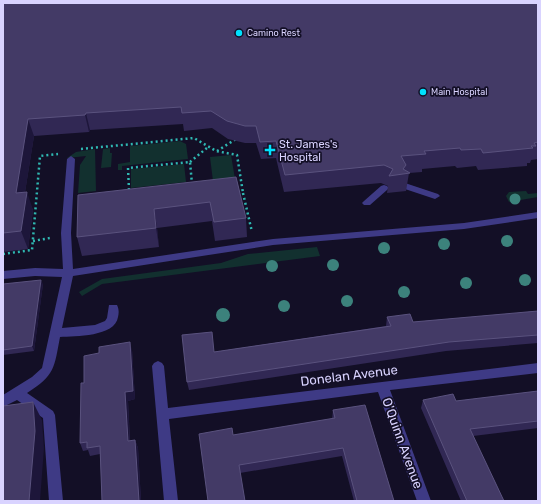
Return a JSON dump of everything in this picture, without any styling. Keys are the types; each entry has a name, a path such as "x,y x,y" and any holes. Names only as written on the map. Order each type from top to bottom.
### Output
{"street":[{"path":"3,402 36,381 46,370 56,333 68,273 66,233 70,154"},
{"path":"405,186 435,196"},
{"path":"367,203 384,188"},
{"path":"3,275 35,272 68,273 256,245 464,226 538,214"},
{"path":"56,333 99,330 108,326 112,320 113,308"},
{"path":"158,366 164,414 171,501"},
{"name":"Donelan Avenue","path":"164,414 538,368"},
{"name":"O'Quinn Avenue","path":"382,386 424,501"},
{"path":"18,393 48,415 56,501"}],"path":[{"path":"216,151 241,136"},
{"path":"3,254 32,250 40,156 70,154 194,138 216,151 237,154 243,193 256,245"},
{"path":"135,189 128,190 128,168 190,162 208,147"},
{"path":"185,185 193,185 190,162"},
{"path":"234,182 241,181"},
{"path":"236,194 243,193"}],"green space":[{"path":"180,141 186,144 188,159 122,166 122,170 118,170 118,164 130,162 130,146"},
{"path":"110,148 110,153 112,153 111,167 101,168 103,149"},
{"path":"95,149 96,191 78,193 80,165 86,156 67,158 76,152"},
{"path":"231,155 235,179 213,181 210,157"},
{"path":"184,164 186,182 131,188 131,169"},
{"path":"526,191 528,194 538,193 538,197 509,202 506,196 509,192"},
{"path":"317,247 320,256 102,284 82,296 79,292 102,279 221,263 248,254"}],"building":[{"name":"Main Hospital","path":"3,3 538,3 538,142 534,143 536,146 531,146 533,148 483,153 481,149 461,150 460,148 424,151 426,154 401,156 406,165 403,169 410,173 389,176 393,169 384,165 285,175 276,141 260,142 256,126 245,126 227,121 211,111 182,113 181,107 86,113 85,115 28,119 16,193 27,192 21,231 3,233"},
{"path":"236,177 246,218 214,222 210,202 154,209 156,228 77,237 78,195"},
{"path":"41,280 32,346 3,350 3,284"},
{"path":"538,311 538,335 449,342 187,382 182,335 212,332 214,352 391,326 387,317 410,314 413,322"},
{"path":"130,342 133,391 125,392 128,441 135,440 139,501 102,501 100,446 87,448 87,442 80,443 81,383 84,383 84,356 99,353 99,347"},
{"path":"538,391 538,421 470,429 504,501 467,501 423,400 453,394 456,401"},
{"path":"33,402 35,431 29,501 3,501 3,406"},
{"path":"365,405 394,501 357,501 343,448 239,465 245,501 208,501 199,434 232,428 233,435 335,418 333,410"}],"place":[{"name":"Camino Rest","path":"239,33"},
{"name":"Main Hospital","path":"423,92"},
{"name":"St. James's Hospital","path":"270,150"}]}
